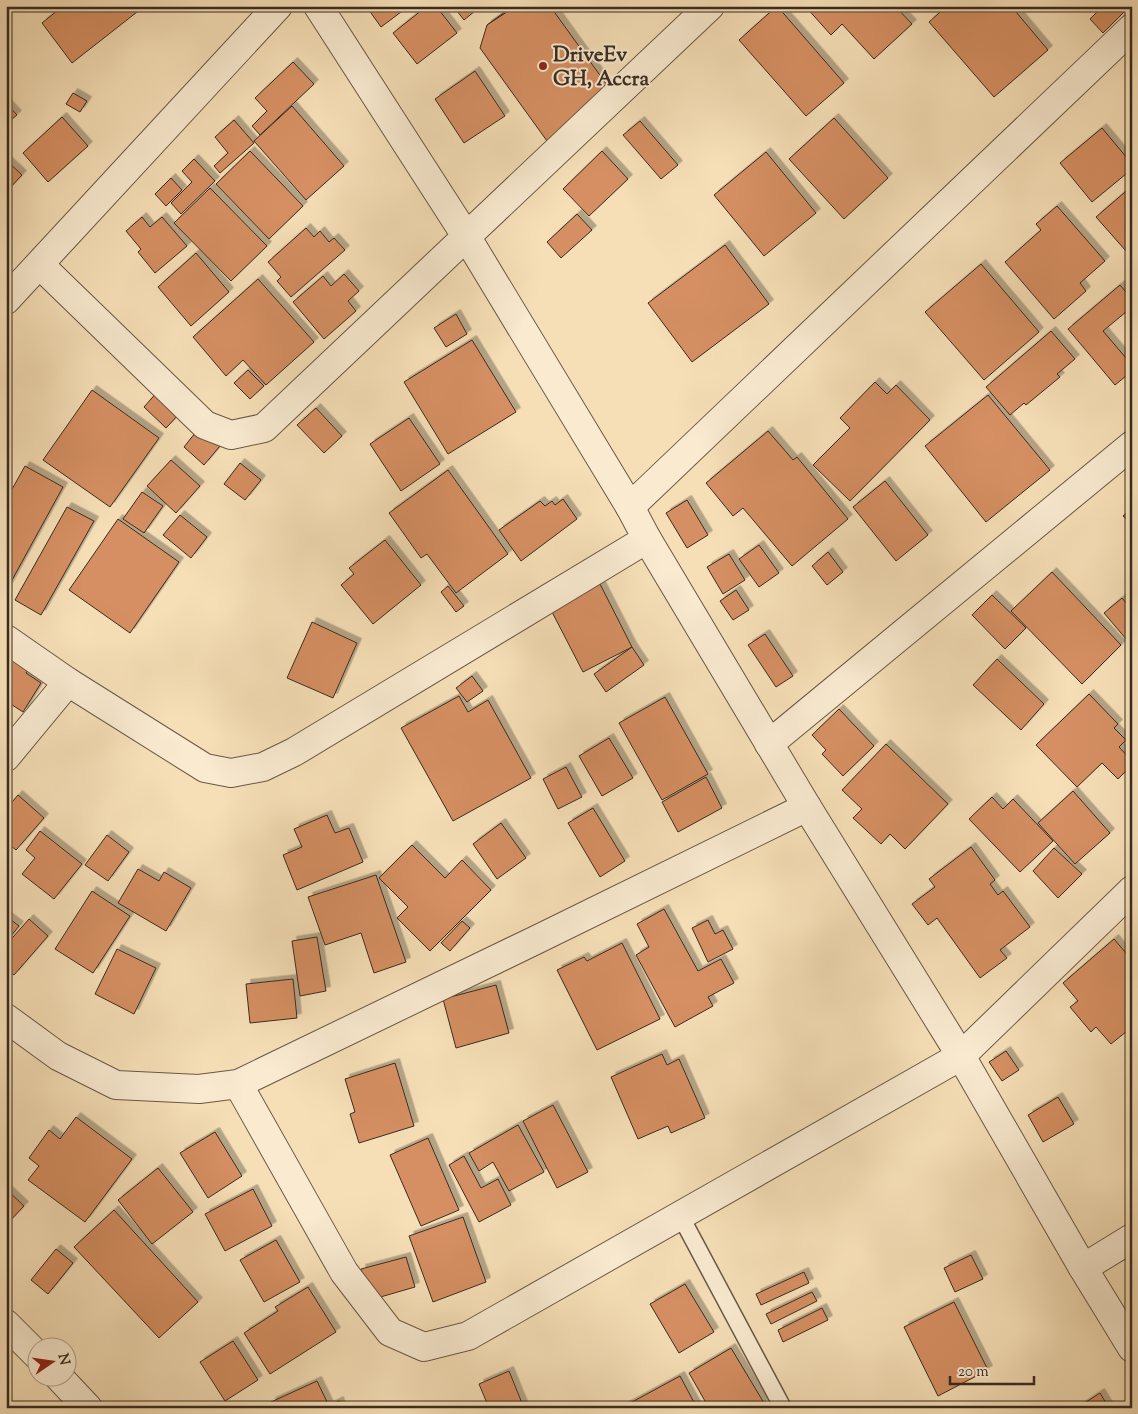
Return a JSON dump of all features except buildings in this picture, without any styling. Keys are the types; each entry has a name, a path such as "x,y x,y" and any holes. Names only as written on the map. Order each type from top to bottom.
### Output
{"street":[{"path":"6,300 278,6"},
{"path":"318,6 466,236 630,507 647,539 807,807 961,1056 1083,1268 1132,1348"},
{"path":"40,265 205,425 231,435 264,428 710,6"},
{"path":"630,507 1132,28"},
{"path":"769,744 1132,445"},
{"path":"6,639 68,682 205,768 231,773 263,767 294,752 647,539"},
{"path":"6,757 68,682"},
{"path":"6,1018 58,1056 116,1085 199,1089 238,1084 538,940 807,807"},
{"path":"238,1084 344,1272 390,1332 424,1347 468,1336 961,1056 1132,890"},
{"path":"1083,1268 1132,1238"},
{"path":"6,1324 28,1346"},
{"path":"67,1386 88,1408"}],"lane":[{"path":"680,1215 783,1408"}],"place":[{"name":"DriveEv GH, Accra","path":"543,66"}]}
